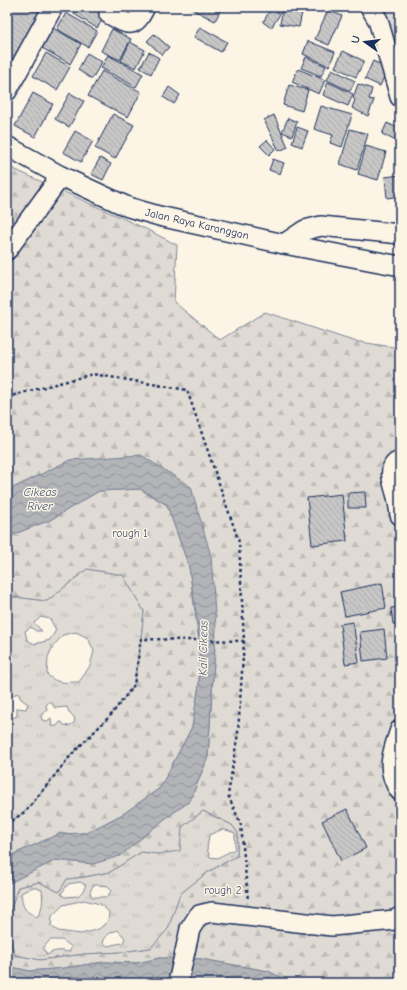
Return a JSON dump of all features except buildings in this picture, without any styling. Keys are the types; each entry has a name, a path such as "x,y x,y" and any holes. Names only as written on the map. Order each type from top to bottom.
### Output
{"street":[{"path":"7,91 53,7"},
{"path":"109,14 126,24 132,23 141,16 145,7"},
{"path":"370,7 378,20 400,97"},
{"name":"Jalan Raya Karanggan","path":"7,146 61,176 128,207 159,216 284,244 400,266"},
{"path":"7,250 61,176"},
{"path":"284,244 305,230 321,226 400,234"},
{"path":"400,461 394,466 392,478 400,515"},
{"path":"400,730 390,763 395,784 400,791"},
{"path":"178,983 186,953 190,929 199,915 212,912 332,926 395,920 400,917"}],"path":[{"path":"7,397 93,374 187,390 239,542 244,641 238,733 228,795 240,825 250,917"},
{"path":"7,824 26,811 72,754 111,715 134,685 141,639 244,641"}],"green space":[{"path":"370,7 400,7 400,97"},
{"name":"rough 2","path":"7,166 144,228 177,245 174,302 220,340 265,312 353,341 400,348 400,983 292,983 268,971 201,959 159,958 138,963 104,962 29,971 7,966 7,931 15,955 40,960 151,948 168,929 180,894 208,872 237,856 238,833 232,825 203,811 182,827 180,851 158,854 141,852 110,872 67,879 59,892 39,882 18,887 7,920 7,884 56,860 93,864 190,801 208,757 215,646 191,487 70,460 7,491"},
{"name":"rough 1","path":"140,489 167,505 189,567 199,642 199,685 192,727 160,788 123,814 86,833 59,834 7,857 7,824 26,811 72,754 111,715 134,685 144,611 123,575 87,569 47,601 7,596 7,537 50,520 99,491"},
{"path":"87,569 123,575 144,611 134,685 111,715 72,754 26,811 7,824 7,710 10,719 17,716 17,708 26,709 28,704 21,699 18,693 11,696 7,692 7,596 47,601","holes":["41,617 50,619 56,630 50,640 35,644 27,640 25,631 31,627 36,631 42,631 34,623","76,632 88,638 94,651 90,666 79,682 58,681 54,680 47,674 48,657 53,646 63,635","50,701 55,708 67,707 69,712 74,717 75,722 69,726 64,725 62,722 60,722 57,726 52,726 51,718 47,721 42,720 41,716 47,711 46,705"]},
{"path":"203,811 232,825 238,833 237,856 208,872 180,894 168,929 151,948 40,960 15,955 7,931 7,920 18,887 39,882 59,892 67,879 110,872 141,852 158,854 182,827","holes":["223,829 235,833 235,849 217,858 210,857 207,849 209,835","80,882 86,885 78,896 65,897 61,894 68,884","93,885 108,886 111,891 107,897 92,897 90,892","33,887 42,890 42,905 37,917 26,910 23,905 21,893","84,900 100,904 109,912 108,921 99,929 81,934 58,931 51,926 52,916 63,905","118,930 125,938 123,943 108,946 103,943 107,936","50,940 62,940 72,947 69,952 57,951 47,955 43,948"]}],"water":[{"name":"Cikeas River","path":"141,455 191,487 211,556 216,628 208,757 190,801 166,818 120,856 93,864 56,860 7,884 7,857 59,834 86,833 123,814 160,788 192,727 199,685 200,654 198,626 189,567 167,505 140,489 99,491 50,520 7,537 7,491 70,460"},
{"path":"159,958 201,959 268,971 292,983 7,983 7,966 30,971 104,962 138,963"}],"water label":[{"name":"Kali Cikeas","path":"203,648"}]}
